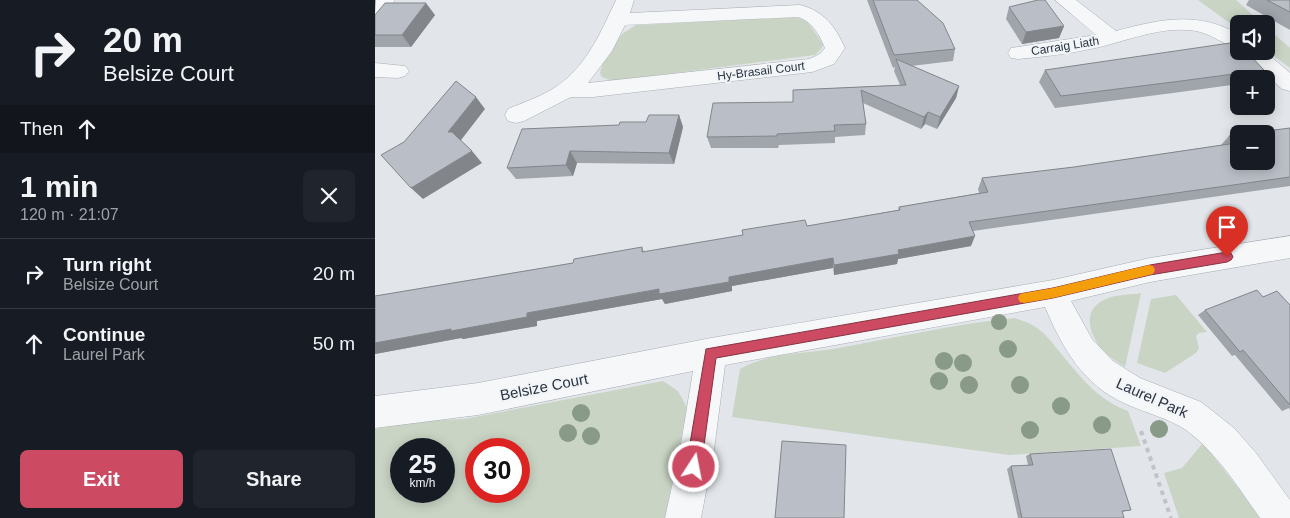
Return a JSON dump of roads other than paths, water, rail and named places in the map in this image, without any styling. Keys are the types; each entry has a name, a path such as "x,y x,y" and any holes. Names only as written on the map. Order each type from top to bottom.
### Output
{"street":[{"path":"375,13 386,0"},
{"name":"Carraig Liath","path":"1064,0 1112,38"},
{"name":"Hy-Brasail Court","path":"516,115 567,90 595,59 623,10 800,11 811,14 820,20 835,48 827,60 812,65 610,88 567,90"},
{"name":"Carraig Liath","path":"1018,53 1090,43 1148,28 1184,23 1211,28 1230,38"},
{"path":"1262,60 1290,84"},
{"path":"375,70 398,71"},
{"path":"1053,293 1150,270 1290,247"},
{"name":"Belsize Court","path":"375,412 478,399 711,353 1053,293"},
{"name":"Laurel Park","path":"1053,293 1068,329 1089,360 1110,379 1129,389 1171,405 1196,418 1215,432 1247,470 1281,518"},
{"path":"683,518 697,450 711,353"}]}
